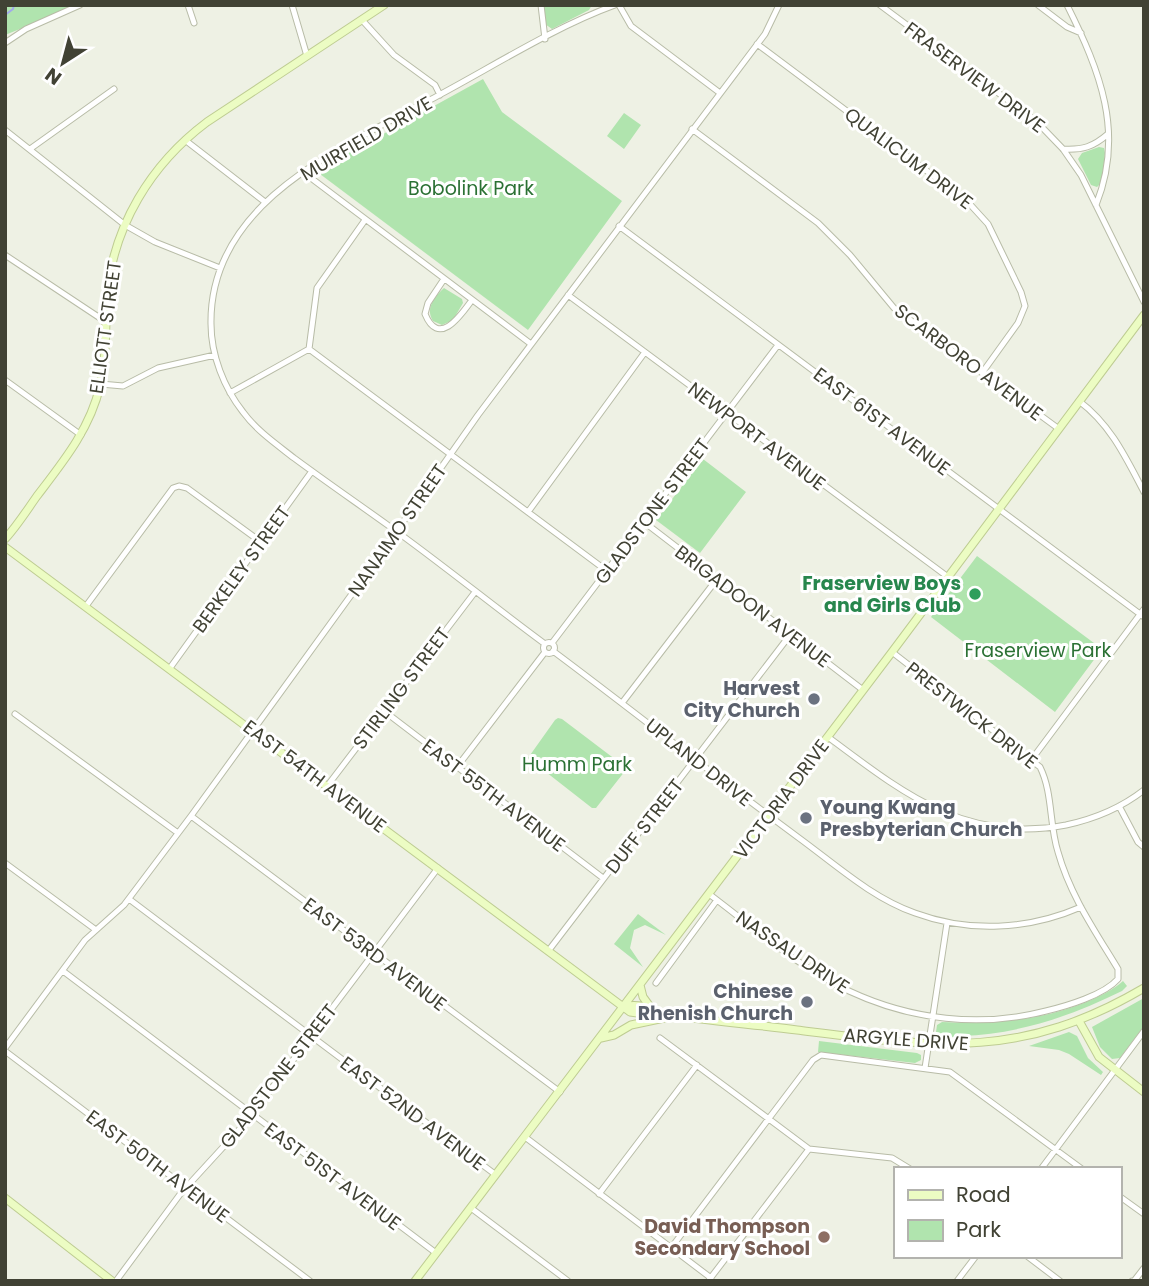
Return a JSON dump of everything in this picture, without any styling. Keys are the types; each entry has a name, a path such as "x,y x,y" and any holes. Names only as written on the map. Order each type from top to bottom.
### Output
{"street":[{"path":"5,43 36,24 79,5"},
{"path":"188,5 194,23"},
{"path":"292,5 307,56"},
{"name":"ELLIOTT STREET","path":"5,539 81,435 101,384 111,271 125,225 141,191 153,174 184,140 207,122 384,5"},
{"path":"541,5 545,39"},
{"path":"617,5 631,26 720,93"},
{"name":"MUIRFIELD DRIVE","path":"215,355 211,314 220,268 238,234 265,202 303,172 440,95 599,8 617,5"},
{"name":"NANAIMO STREET","path":"5,1049 63,971 96,930 129,899 191,816 397,532 450,454 769,28 779,5"},
{"name":"FRASERVIEW DRIVE","path":"880,5 1036,121 1063,149 1081,175 1144,302"},
{"path":"1038,5 1067,27 1081,33"},
{"path":"1067,5 1097,68 1104,91 1108,135 1106,176 1096,205"},
{"path":"362,20 394,55 435,85 440,95"},
{"name":"QUALICUM DRIVE","path":"757,44 967,201 988,224 1021,292 1025,306 1018,323 982,373"},
{"path":"30,149 114,89"},
{"name":"SCARBORO AVENUE","path":"692,129 818,223 850,255 894,308 1059,429"},
{"path":"5,130 125,225 155,242 220,268"},
{"path":"1063,149 1092,147 1108,135"},
{"path":"184,140 265,202"},
{"path":"303,172 531,344"},
{"path":"309,349 317,288 365,220"},
{"name":"EAST 61ST AVENUE","path":"619,226 1143,613"},
{"path":"5,255 106,322"},
{"path":"444,279 426,307 425,314 432,324 440,328 452,325 472,300"},
{"name":"NEWPORT AVENUE","path":"568,295 947,577"},
{"name":"VICTORIA DRIVE","path":"417,1280 1144,315"},
{"name":"GLADSTONE STREET","path":"552,643 778,345"},
{"path":"230,393 309,349"},
{"path":"309,349 607,571"},
{"path":"528,512 645,352"},
{"path":"101,384 123,386 158,368 215,355 230,393 260,431 545,644 552,643 554,651 545,652"},
{"path":"5,380 81,435"},
{"path":"1079,401 1101,420 1115,437 1144,492"},
{"name":"BERKELEY STREET","path":"170,668 312,471"},
{"path":"86,606 173,488 187,488 261,542"},
{"name":"BRIGADOON AVENUE","path":"644,522 863,690"},
{"name":"EAST 54TH AVENUE","path":"5,547 624,1006"},
{"path":"622,703 717,579"},
{"name":"STIRLING STREET","path":"328,785 475,592"},
{"path":"1032,759 1143,613"},
{"name":"DUFF STREET","path":"549,950 790,635"},
{"path":"457,767 545,652 545,644"},
{"name":"UPLAND DRIVE","path":"554,651 768,816 891,903 947,923 982,926 1023,925 1056,917 1081,907"},
{"name":"PRESTWICK DRIVE","path":"892,652 1032,759 1044,776 1065,876 1120,976"},
{"name":"EAST 55TH AVENUE","path":"384,711 603,878"},
{"path":"15,714 178,833"},
{"path":"828,737 898,789 938,811 965,821 1004,829 1053,827 1096,817 1144,790"},
{"path":"1119,806 1138,842 1144,847"},
{"name":"EAST 53RD AVENUE","path":"191,816 559,1092"},
{"path":"5,874 8,865 96,930"},
{"name":"GLADSTONE STREET","path":"114,1281 186,1187 252,1114 438,868"},
{"name":"NASSAU DRIVE","path":"709,894 832,982 883,1005 933,1016 998,1020 1028,1015 1078,1001 1114,984 1120,976"},
{"name":"EAST 52ND AVENUE","path":"129,899 496,1175"},
{"path":"656,983 717,900"},
{"path":"925,1068 947,923"},
{"path":"672,943 681,949"},
{"name":"EAST 51ST AVENUE","path":"63,971 436,1253"},
{"path":"640,985 643,997 651,1008"},
{"name":"ARGYLE DRIVE","path":"624,1006 651,1008 659,1013 673,1015 928,1045 951,1045 1003,1041 1079,1021 1144,988"},
{"name":"ARGYLE DRIVE","path":"624,1006 630,1012 639,1014 659,1013"},
{"path":"600,1038 614,1035 631,1025 673,1015"},
{"path":"1079,1021 1092,1048 1144,1092"},
{"path":"1042,1167 1144,1031"},
{"path":"660,1038 809,1149 892,1158 907,1167"},
{"name":"EAST 50TH AVENUE","path":"5,1049 310,1281"},
{"path":"671,1248 816,1057 821,1055 950,1072 1079,1167"},
{"path":"599,1194 697,1065"},
{"path":"525,1138 710,1280 809,1149"},
{"path":"1121,1197 1144,1214"},
{"path":"5,1198 114,1281"},
{"path":"471,1208 568,1281"},
{"path":"957,1281 974,1258"},
{"path":"1030,1258 1059,1281"},
{"path":"1133,1281 1144,1268"}],"green space":[{"path":"5,5 80,5 5,35"},
{"path":"544,5 592,5 589,10 552,29 545,24"},
{"name":"Bobolink Park","path":"483,79 502,112 622,201 528,330 316,171"},
{"path":"624,113 641,125 624,149 607,136"},
{"path":"1104,148 1105,153 1102,182 1097,187 1091,185 1078,159 1082,153"},
{"path":"444,288 462,299 463,303 453,320 442,325 433,321 430,308"},
{"path":"703,459 746,492 700,553 656,520"},
{"name":"Fraserview Park","path":"977,556 1102,649 1055,712 931,617"},
{"name":"Humm Park","path":"558,718 624,766 625,771 596,808 592,808 528,758"},
{"path":"638,914 666,935 645,925 634,930 630,948 643,967 614,944"},
{"path":"1123,981 1127,986 1122,991 1044,1022 983,1035 948,1037 936,1032 937,1025 942,1022 1018,1020 1054,1013 1091,1000"},
{"path":"1144,998 1144,1026 1120,1058 1112,1059 1100,1047 1092,1027"},
{"path":"1069,1032 1077,1036 1088,1058 1103,1072 1101,1075 1069,1054 1029,1046"},
{"path":"819,1041 917,1053 921,1055 921,1060 915,1063 818,1052"}],"waterway":[{"path":"5,15 14,5"}],"place":[{"name":"Fraserview Boys and Girls Club","path":"975,594"},
{"name":"Harvest City Church","path":"814,699"},
{"name":"Young Kwang Presbyterian Church","path":"806,818"},
{"name":"Chinese Rhenish Church","path":"807,1002"},
{"name":"David Thompson Secondary School","path":"824,1237"}]}
